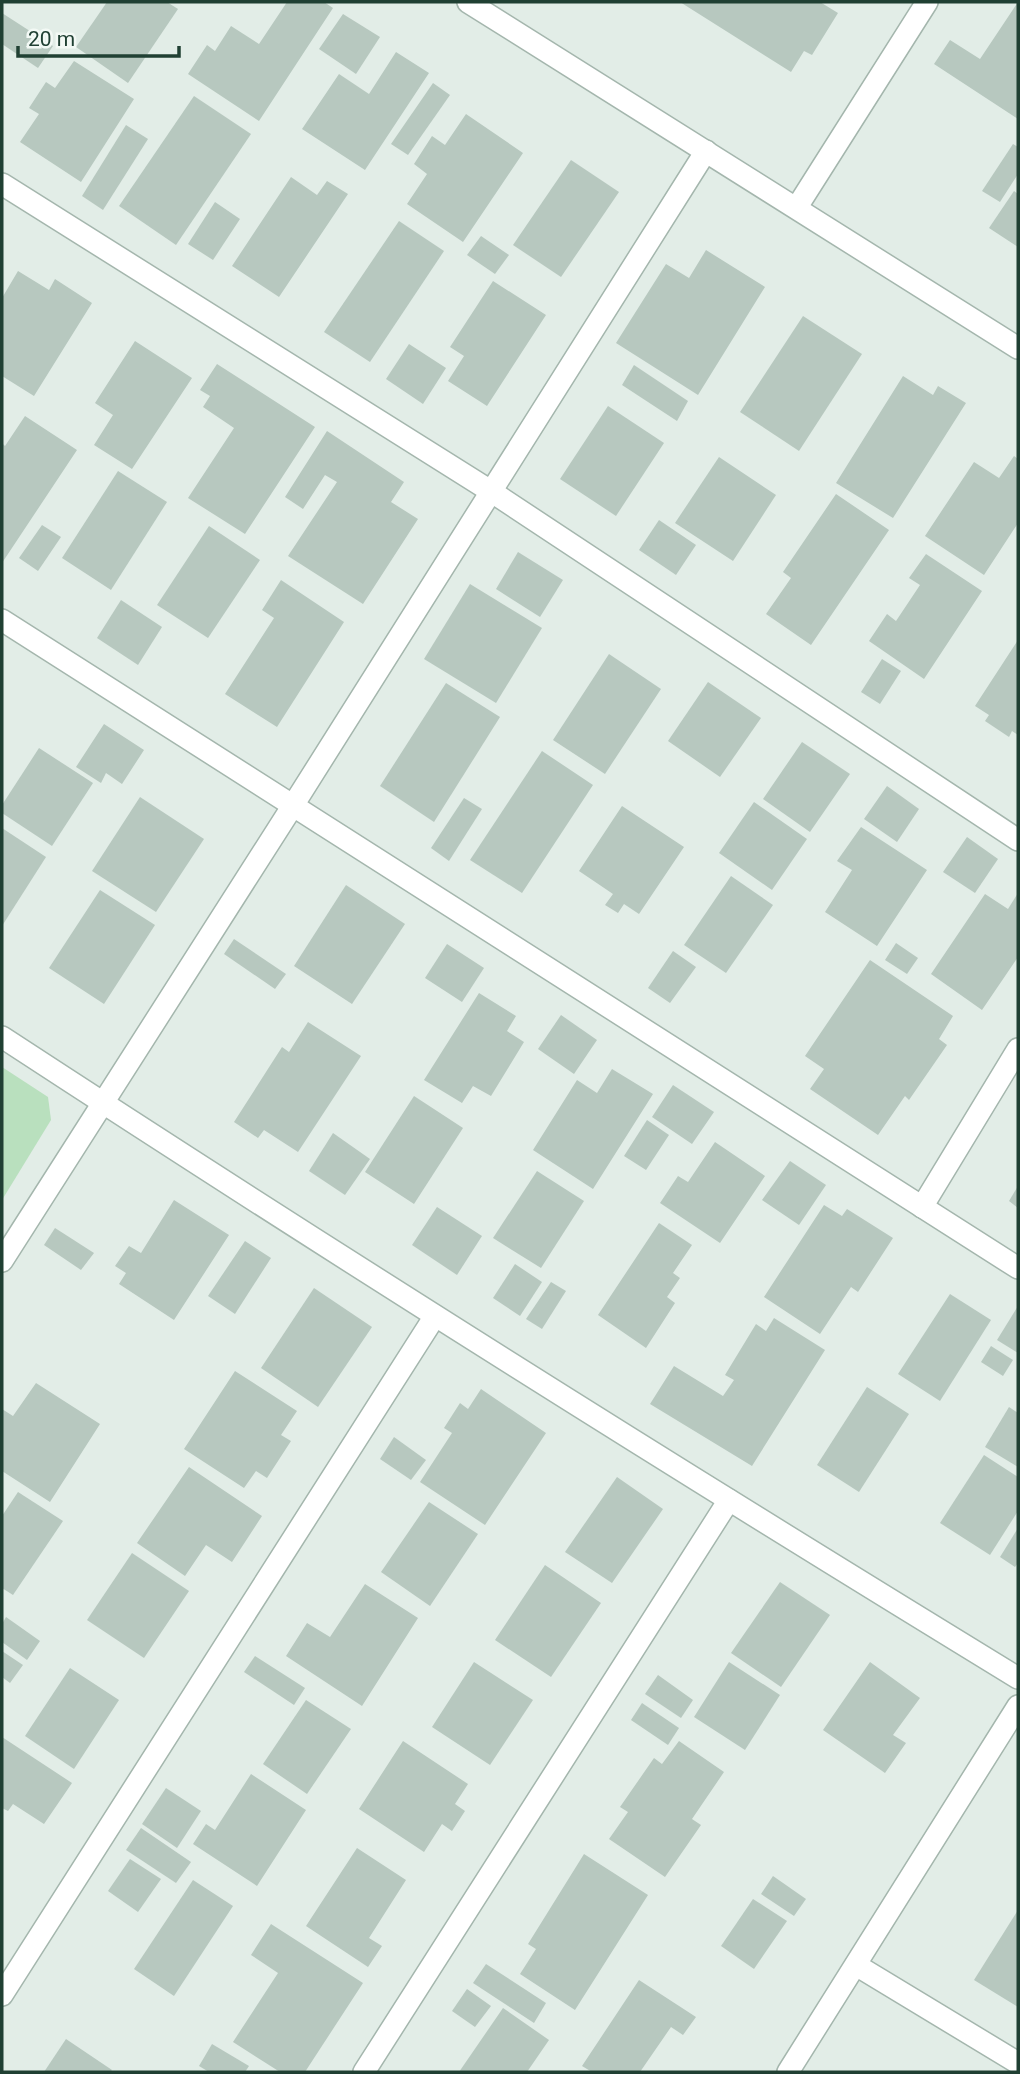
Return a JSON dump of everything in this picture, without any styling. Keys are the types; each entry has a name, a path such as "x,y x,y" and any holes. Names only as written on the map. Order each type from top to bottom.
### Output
{"street":[{"path":"468,2 1018,348"},
{"path":"797,207 927,2"},
{"path":"2,1261 706,151"},
{"path":"2,184 492,492 1018,840"},
{"path":"2,620 1018,1268"},
{"path":"2,1037 435,1316 1018,1678"},
{"path":"922,1207 1018,1049"},
{"path":"2,1995 435,1316"},
{"path":"364,2072 729,1500"},
{"path":"788,2072 1018,1706"},
{"path":"856,1965 1018,2063"}],"green space":[{"path":"2,1067 48,1097 51,1120 2,1200"}],"building":[{"path":"107,2 167,2 178,9 128,83 76,47"},
{"path":"287,2 324,2 333,8 259,121 188,74 207,45 215,51 231,26 259,44"},
{"path":"680,2 820,2 838,13 812,55 804,51 791,72"},
{"path":"1018,2 1018,119 934,64 950,40 980,59"},
{"path":"2,13 53,46 38,68 2,44"},
{"path":"343,14 380,37 356,74 319,49"},
{"path":"396,52 429,73 365,170 302,129 339,74 369,94"},
{"path":"74,61 134,99 81,182 20,142 39,114 29,108 46,82 55,88"},
{"path":"433,83 450,95 408,155 391,144"},
{"path":"194,96 251,134 176,245 119,206"},
{"path":"466,114 523,153 463,242 407,204 427,174 414,164 432,136 445,145"},
{"path":"126,125 148,139 103,210 82,196"},
{"path":"1013,144 1018,147 1018,174 1000,202 982,191"},
{"path":"571,160 619,192 561,277 513,245"},
{"path":"291,177 317,195 327,181 348,194 279,297 232,266"},
{"path":"1014,191 1018,194 1018,247 989,228"},
{"path":"215,202 240,219 213,260 188,244"},
{"path":"399,221 444,251 370,362 324,332"},
{"path":"481,236 509,255 495,274 467,255"},
{"path":"706,250 765,287 698,395 616,343 666,264 689,278"},
{"path":"18,271 49,290 55,279 92,303 34,396 2,376 2,298"},
{"path":"493,281 546,315 487,406 448,381 464,356 450,347"},
{"path":"803,316 862,354 799,451 740,412"},
{"path":"135,341 192,378 132,469 94,445 113,415 95,403"},
{"path":"409,344 446,368 423,404 386,379"},
{"path":"217,364 315,427 245,534 188,498 234,428 203,407 210,396 200,390"},
{"path":"634,365 688,401 677,421 622,385"},
{"path":"903,376 933,395 938,386 966,403 893,518 836,483"},
{"path":"608,406 664,443 616,516 560,479"},
{"path":"25,416 77,450 2,563 2,443 5,446"},
{"path":"327,431 404,482 391,502 418,519 363,604 288,556 337,482 325,475 303,509 285,497"},
{"path":"1014,456 1018,459 1018,523 984,575 925,536 974,462 999,478"},
{"path":"719,457 776,495 733,561 675,523"},
{"path":"118,471 167,502 111,590 62,558"},
{"path":"836,494 889,530 811,645 766,614 791,578 783,572"},
{"path":"659,520 696,545 676,575 639,550"},
{"path":"42,525 61,537 38,571 19,558"},
{"path":"209,526 260,560 208,638 157,605"},
{"path":"518,552 563,580 540,617 496,589"},
{"path":"926,554 982,591 924,679 869,641 887,614 896,621 920,585 909,578"},
{"path":"281,580 344,622 277,727 225,694 274,618 262,610"},
{"path":"470,584 542,628 496,703 424,659"},
{"path":"121,600 162,627 138,665 97,638"},
{"path":"1018,640 1018,735 1012,731 1009,737 985,721 989,715 975,706"},
{"path":"609,654 661,689 605,774 553,740"},
{"path":"882,659 901,671 880,704 861,692"},
{"path":"708,682 761,718 720,777 668,741"},
{"path":"446,683 500,717 434,822 380,786"},
{"path":"104,724 144,750 122,784 106,773 101,783 76,767"},
{"path":"802,742 850,774 810,832 763,799"},
{"path":"39,748 93,783 52,846 2,813 2,805"},
{"path":"542,751 593,785 522,893 470,860"},
{"path":"887,786 919,809 897,842 864,819"},
{"path":"140,797 204,839 156,912 92,871"},
{"path":"464,798 482,809 449,861 431,848"},
{"path":"754,802 807,839 772,890 719,853"},
{"path":"622,806 684,847 639,914 624,904 618,913 605,905 613,894 579,871"},
{"path":"861,827 927,870 877,946 825,912 852,870 837,861"},
{"path":"2,828 46,857 2,926"},
{"path":"967,837 998,859 975,893 943,872"},
{"path":"731,876 773,905 726,973 684,945"},
{"path":"346,885 405,924 352,1004 294,966"},
{"path":"100,890 155,925 104,1004 49,968"},
{"path":"1018,893 1018,957 982,1010 931,974 985,894 1008,909"},
{"path":"234,939 286,974 275,989 224,954"},
{"path":"896,943 918,958 907,974 885,960"},
{"path":"447,944 484,968 462,1002 425,978"},
{"path":"673,951 696,967 670,1003 648,988"},
{"path":"870,960 953,1016 939,1039 947,1045 909,1100 905,1096 878,1135 810,1089 824,1069 805,1056"},
{"path":"479,993 516,1016 507,1031 524,1042 491,1096 473,1086 462,1103 424,1080"},
{"path":"561,1015 597,1040 574,1074 538,1049"},
{"path":"308,1022 361,1056 298,1152 264,1130 258,1138 234,1122 282,1047 289,1052"},
{"path":"612,1069 653,1094 593,1189 533,1150 577,1080 597,1093"},
{"path":"673,1085 714,1112 692,1144 652,1117"},
{"path":"414,1096 463,1128 414,1204 365,1172"},
{"path":"647,1120 669,1135 646,1170 624,1156"},
{"path":"333,1133 370,1159 345,1195 309,1171"},
{"path":"715,1142 765,1176 720,1243 660,1203 678,1176 688,1182"},
{"path":"790,1161 826,1185 799,1225 762,1200"},
{"path":"537,1171 584,1201 541,1268 493,1238"},
{"path":"1018,1186 1018,1208 1009,1201"},
{"path":"174,1200 229,1235 174,1320 119,1284 126,1273 115,1266 129,1246 141,1253"},
{"path":"824,1205 842,1216 847,1209 893,1238 858,1292 851,1287 820,1334 764,1297"},
{"path":"437,1207 482,1236 457,1275 412,1245"},
{"path":"659,1223 692,1245 673,1273 680,1278 667,1297 675,1303 646,1348 598,1315"},
{"path":"55,1228 94,1253 81,1270 44,1245"},
{"path":"245,1241 271,1258 235,1314 208,1296"},
{"path":"515,1264 542,1282 520,1316 493,1298"},
{"path":"551,1282 566,1291 542,1329 526,1319"},
{"path":"314,1288 372,1327 318,1407 261,1368"},
{"path":"950,1294 991,1320 940,1401 898,1374"},
{"path":"1018,1306 1018,1353 997,1340"},
{"path":"774,1318 825,1350 752,1466 650,1404 674,1366 723,1396 734,1380 725,1375 756,1324 766,1331"},
{"path":"991,1346 1013,1360 1003,1376 981,1362"},
{"path":"235,1371 297,1411 281,1435 291,1441 267,1478 256,1471 244,1488 184,1449"},
{"path":"36,1383 100,1424 50,1502 2,1471 2,1409 13,1416"},
{"path":"867,1387 909,1414 859,1492 817,1465"},
{"path":"481,1389 546,1433 485,1525 420,1482 452,1433 444,1428 460,1403 468,1409"},
{"path":"1009,1407 1018,1413 1018,1467 985,1447"},
{"path":"394,1437 426,1460 411,1480 380,1459"},
{"path":"984,1455 1018,1477 1018,1511 990,1555 940,1523"},
{"path":"189,1467 262,1516 232,1562 206,1545 185,1576 137,1543"},
{"path":"617,1477 663,1509 612,1583 565,1552"},
{"path":"18,1492 63,1521 13,1595 2,1588 2,1516"},
{"path":"429,1502 478,1534 430,1606 381,1572"},
{"path":"1018,1528 1018,1563 1015,1567 1000,1557"},
{"path":"132,1553 189,1591 144,1658 87,1620"},
{"path":"545,1565 601,1603 551,1677 495,1640"},
{"path":"780,1582 830,1615 781,1687 731,1653"},
{"path":"365,1584 418,1618 362,1706 286,1656 307,1623 330,1637"},
{"path":"6,1617 40,1641 27,1660 2,1642 2,1624"},
{"path":"2,1651 23,1665 10,1683 2,1677"},
{"path":"255,1656 305,1688 294,1705 244,1672"},
{"path":"474,1662 533,1700 490,1765 432,1727"},
{"path":"729,1662 780,1695 745,1750 694,1717"},
{"path":"870,1662 920,1698 893,1735 906,1743 885,1773 823,1730"},
{"path":"70,1668 119,1700 74,1769 25,1736"},
{"path":"658,1675 693,1700 681,1718 645,1694"},
{"path":"306,1700 351,1729 307,1794 263,1764"},
{"path":"642,1703 679,1728 668,1745 631,1720"},
{"path":"2,1737 72,1783 44,1824 13,1804 8,1811 2,1808"},
{"path":"403,1741 468,1784 455,1804 465,1811 452,1831 442,1824 424,1852 359,1809"},
{"path":"679,1741 724,1772 692,1819 701,1825 665,1877 609,1839 628,1812 620,1807 654,1758 662,1764"},
{"path":"251,1774 306,1810 257,1886 193,1844 206,1824 215,1830"},
{"path":"166,1788 201,1811 177,1848 142,1824"},
{"path":"141,1828 191,1862 176,1883 126,1850"},
{"path":"357,1848 406,1880 369,1938 382,1946 368,1967 306,1926"},
{"path":"584,1854 648,1895 575,2010 520,1974 536,1949 528,1944"},
{"path":"130,1859 161,1879 138,1912 108,1891"},
{"path":"773,1876 806,1899 794,1916 761,1894"},
{"path":"193,1880 233,1906 174,1996 134,1969"},
{"path":"753,1899 787,1921 754,1969 721,1946"},
{"path":"1018,1910 1018,2007 974,1980"},
{"path":"271,1924 363,1983 305,2072 280,2072 233,2042 278,1973 251,1955"},
{"path":"486,1964 546,2003 534,2023 473,1983"},
{"path":"639,1980 696,2017 683,2035 671,2027 640,2072 592,2072 582,2066"},
{"path":"467,1989 491,2006 475,2027 452,2011"},
{"path":"503,2008 549,2040 527,2072 459,2072"},
{"path":"66,2039 112,2070 44,2072"},
{"path":"212,2044 249,2066 245,2072 209,2072 199,2066"}]}
